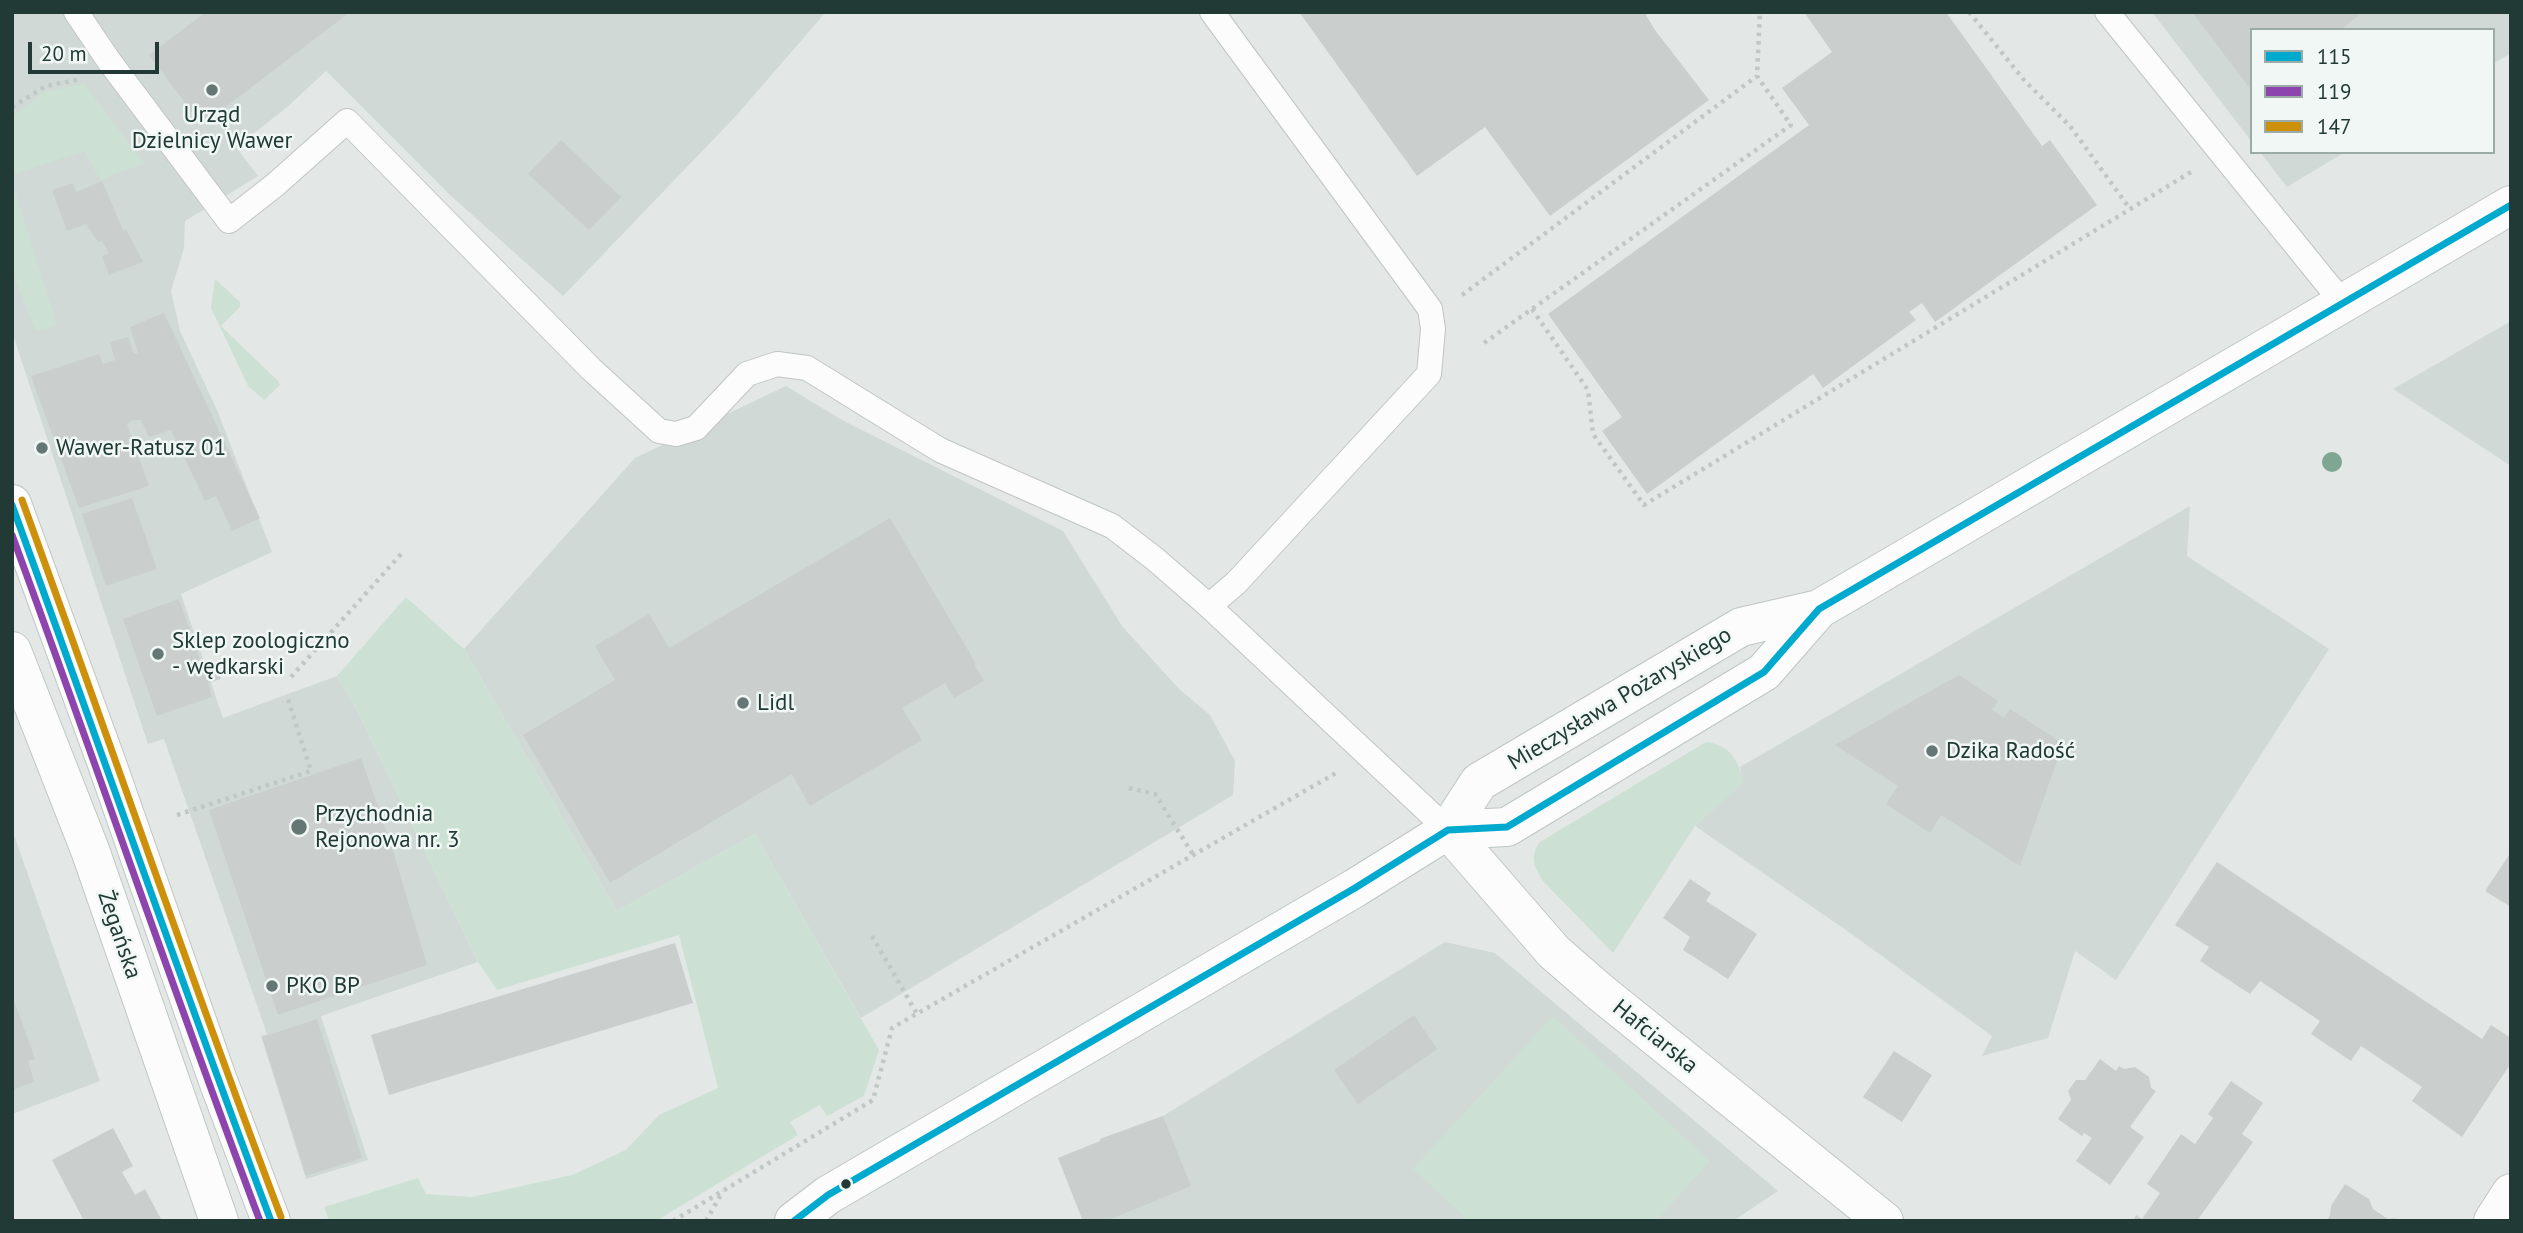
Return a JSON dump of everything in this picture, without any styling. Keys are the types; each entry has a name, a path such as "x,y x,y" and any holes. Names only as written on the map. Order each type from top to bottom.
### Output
{"street":[{"name":"Mieczysława Pożaryskiego","path":"1448,830 1507,827 1764,672 1819,609 1905,556 2511,205"},
{"name":"Żegańska","path":"12,504 217,1078 271,1221"},
{"name":"Mieczysława Pożaryskiego","path":"794,1221 828,1195 1355,888 1448,830 1479,782 1741,627 1819,609"},
{"name":"Żegańska","path":"12,651 90,850 219,1221"},
{"name":"Hafciarska","path":"1448,830 1521,916 1563,960 1884,1221"},
{"path":"2493,1221 2511,1194"}],"lane":[{"path":"76,12 109,61 229,221 347,121 591,369 659,431 676,434 696,428 747,374 777,363 807,368 940,450 1112,526 1209,606 1448,830"},
{"path":"1209,606 1236,583 1429,374 1433,329 1430,309 1212,12"},
{"path":"2107,12 2342,302"}],"path":[{"path":"1484,343 1791,125 1757,76 1759,12"},
{"path":"1969,12 2024,80 2070,126 2130,209"},
{"path":"1454,301 1757,76"},
{"path":"1532,309 1588,390 1593,434 1644,505 2221,153"},
{"path":"291,677 402,553"},
{"path":"177,815 310,771 288,699"},
{"path":"673,1221 873,1100 892,1028 1367,755"},
{"path":"1129,788 1155,794 1194,856"},
{"path":"873,936 917,1014"},
{"path":"706,1221 723,1191"}],"shaded area":[{"path":"12,12 826,12 735,117 563,296 450,195 326,71 286,108 236,147 258,176 185,221 184,248 171,291 180,331 217,410 272,552 181,594 223,718 337,676 356,708 478,962 321,1016 368,1160 306,1179 261,1036 267,1034 164,739 148,744 12,332"},
{"path":"2152,12 2511,12 2511,53 2495,63 2495,28 2250,28 2250,139"},
{"path":"2262,154 2342,154 2287,187"},
{"path":"2511,321 2511,466 2393,389"},
{"path":"786,386 842,420 1063,531 1122,626 1179,689 1210,715 1235,761 1233,795 861,1018 755,834 617,911 464,649 635,458"},
{"path":"2190,506 2187,556 2329,649 2116,980 2075,951 2048,1038 1982,1056 1992,1036 1853,935 1695,826 1743,782 1740,767"},
{"path":"12,829 100,1081 12,1114"},
{"path":"1445,942 1495,953 1778,1191 1733,1221 1083,1221 1058,1158 1163,1116"}],"green space":[{"path":"84,84 144,163 100,180 85,151 12,175 12,117 44,92"},
{"path":"12,182 57,325 36,331 12,271"},
{"path":"215,279 240,302 240,307 221,326 280,385 264,400 248,386 211,308"},
{"path":"406,597 464,649 617,911 755,834 879,1050 864,1096 827,1116 820,1105 790,1122 798,1135 656,1221 329,1221 324,1207 418,1178 426,1194 472,1197 572,1175 626,1150 659,1115 718,1088 679,935 497,990 478,962 356,708 337,676"},
{"path":"1706,742 1721,746 1732,755 1744,782 1695,826 1613,953 1543,881 1534,862 1537,847 1540,842"},
{"path":"1553,1016 1710,1161 1656,1221 1469,1221 1413,1169"}],"building":[{"name":"Urząd Dzielnicy Wawer","path":"206,12 350,12 202,125 149,55"},
{"path":"1299,12 1650,12 1646,15 1655,30 1709,100 1550,216 1485,127 1417,176"},
{"path":"1804,12 1946,12 2042,146 2050,140 2097,205 1935,322 1922,303 1909,312 1916,320 1823,388 1813,374 1647,494 1602,431 1622,417 1548,314 1809,125 1782,88 1832,52"},
{"path":"2192,12 2363,12 2343,28 2250,28 2250,88"},
{"path":"561,140 621,197 589,230 528,174"},
{"path":"102,181 123,230 126,229 143,262 109,275 102,256 109,253 102,241 98,242 86,224 67,231 52,190 73,183 76,192"},
{"path":"164,313 260,518 232,531 216,496 205,501 171,430 149,437 141,420 133,420 127,424 149,486 79,508 31,376 99,354 103,364 115,360 110,342 128,337 134,354 138,353 130,327"},
{"path":"132,498 157,569 106,586 82,514"},
{"name":"Lidl","path":"890,518 984,681 954,698 945,683 902,708 922,740 810,806 792,774 610,883 523,735 615,680 595,646 649,614 669,648"},
{"path":"179,599 204,671 217,667 221,679 208,683 212,697 157,716 123,619"},
{"path":"1959,675 1998,701 1992,710 2004,718 2010,709 2063,744 2020,866 1941,815 1930,833 1886,804 1898,786 1835,745"},
{"path":"361,758 391,844 427,965 278,1015 209,810"},
{"path":"2511,852 2511,907 2485,891"},
{"path":"2217,862 2482,1039 2491,1025 2511,1038 2511,1063 2462,1137 2412,1101 2422,1087 2361,1046 2351,1061 2311,1034 2320,1021 2260,981 2250,994 2200,961 2209,947 2175,925"},
{"path":"1690,879 1711,893 1706,901 1757,934 1728,979 1683,950 1690,937 1663,918"},
{"path":"675,943 693,1003 389,1095 371,1035"},
{"path":"12,995 35,1059 28,1061 34,1082 12,1090"},
{"path":"1414,1015 1437,1049 1358,1104 1334,1070"},
{"path":"317,1019 362,1158 306,1176 262,1037"},
{"path":"1894,1051 1932,1075 1902,1122 1863,1097"},
{"path":"2100,1059 2116,1071 2119,1066 2124,1069 2135,1067 2149,1077 2151,1088 2156,1091 2130,1127 2144,1137 2110,1185 2076,1161 2092,1138 2084,1133 2082,1136 2058,1119 2071,1100 2068,1091 2076,1080 2085,1080"},
{"path":"2231,1081 2263,1103 2242,1134 2253,1142 2197,1221 2133,1221 2136,1215 2142,1219 2160,1193 2147,1184 2181,1134 2195,1144 2213,1118 2208,1114"},
{"path":"1163,1116 1191,1186 1106,1221 1083,1221 1058,1158"},
{"path":"113,1128 133,1166 122,1172 135,1195 145,1189 162,1221 84,1221 52,1160"},
{"path":"2345,1184 2369,1199 2373,1209 2388,1219 2402,1221 2327,1221 2331,1206"}],"transit line":[{"name":"115","path":"794,1221 828,1195 1355,888 1448,830 1507,827 1764,672 1819,609 2511,205"},
{"name":"147","path":"22,500 281,1217"},
{"name":"115","path":"12,505 271,1221"},
{"name":"119","path":"12,535 260,1221"}],"place":[{"name":"Urząd Dzielnicy Wawer","path":"212,90"},
{"name":"Wawer-Ratusz 01","path":"42,448"},
{"name":"Sklep zoologiczno - wędkarski","path":"158,654"},
{"name":"Lidl","path":"743,703"},
{"name":"Dzika Radość","path":"1932,751"},
{"name":"Przychodnia Rejonowa nr. 3","path":"299,827"},
{"name":"PKO BP","path":"272,986"}]}
